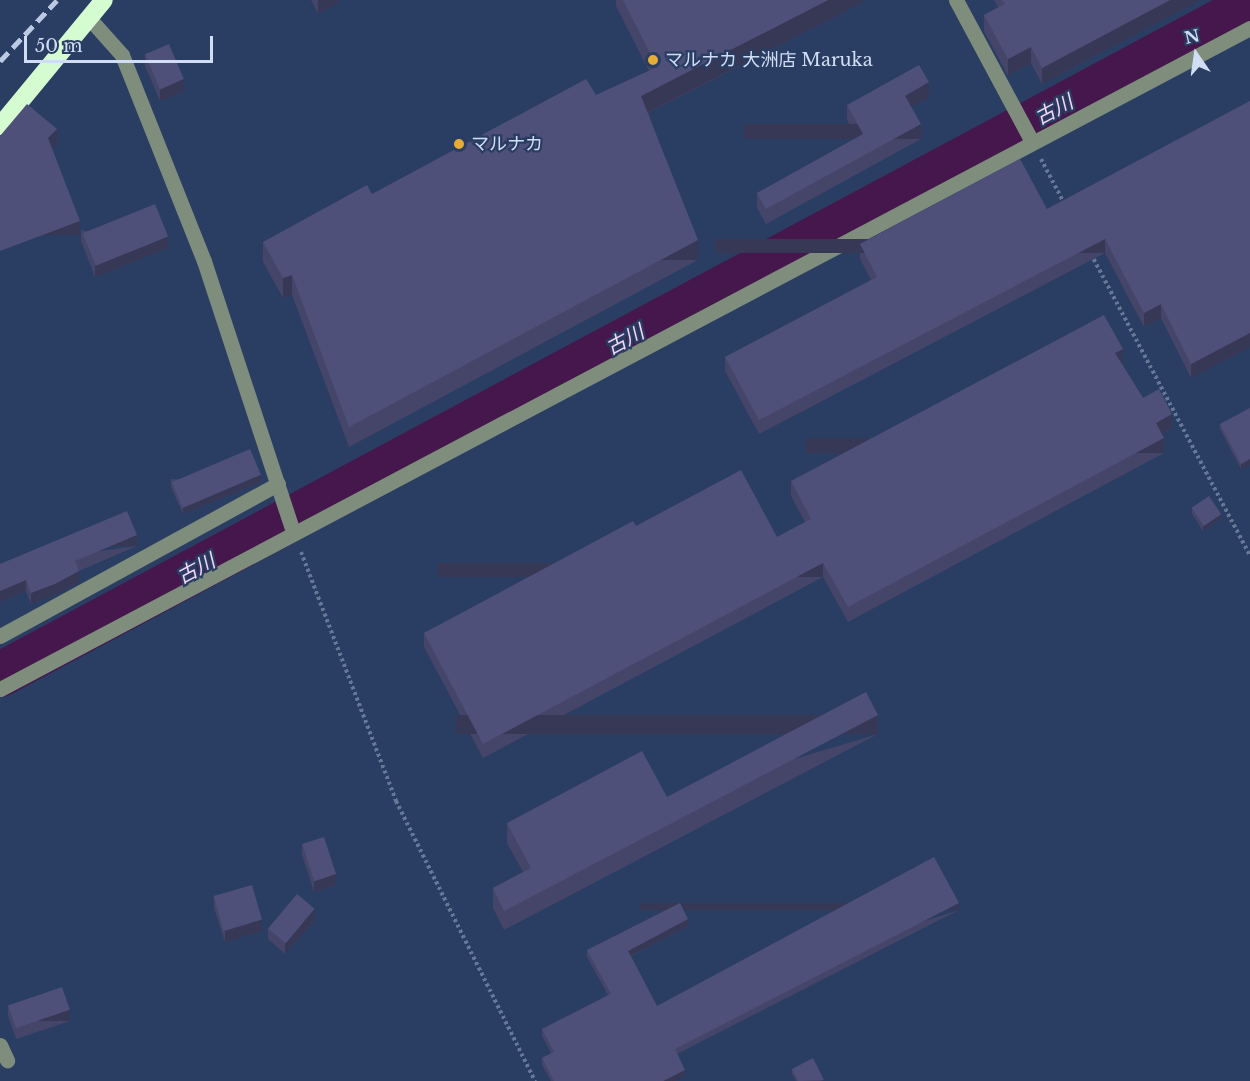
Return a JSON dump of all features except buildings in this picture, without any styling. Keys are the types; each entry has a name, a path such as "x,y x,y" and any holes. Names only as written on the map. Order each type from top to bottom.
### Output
{"highway":[{"path":"0,126 104,0"}],"street":[{"path":"956,0 1032,142"},
{"path":"89,18 122,55 204,261 291,528"},
{"path":"0,689 291,528 1250,28"},
{"path":"0,636 280,491"},
{"path":"0,1045 8,1060"}],"path":[{"path":"1032,142 1066,206"},
{"path":"1088,248 1250,555"},
{"path":"291,528 396,801 535,1081"}],"waterway":[{"name":"古川","path":"0,674 1250,5"}],"railway":[{"path":"0,61 57,0"}],"place":[{"name":"マルナカ 大洲店 Maruka","path":"653,60"},
{"name":"マルナカ","path":"459,144"}]}
